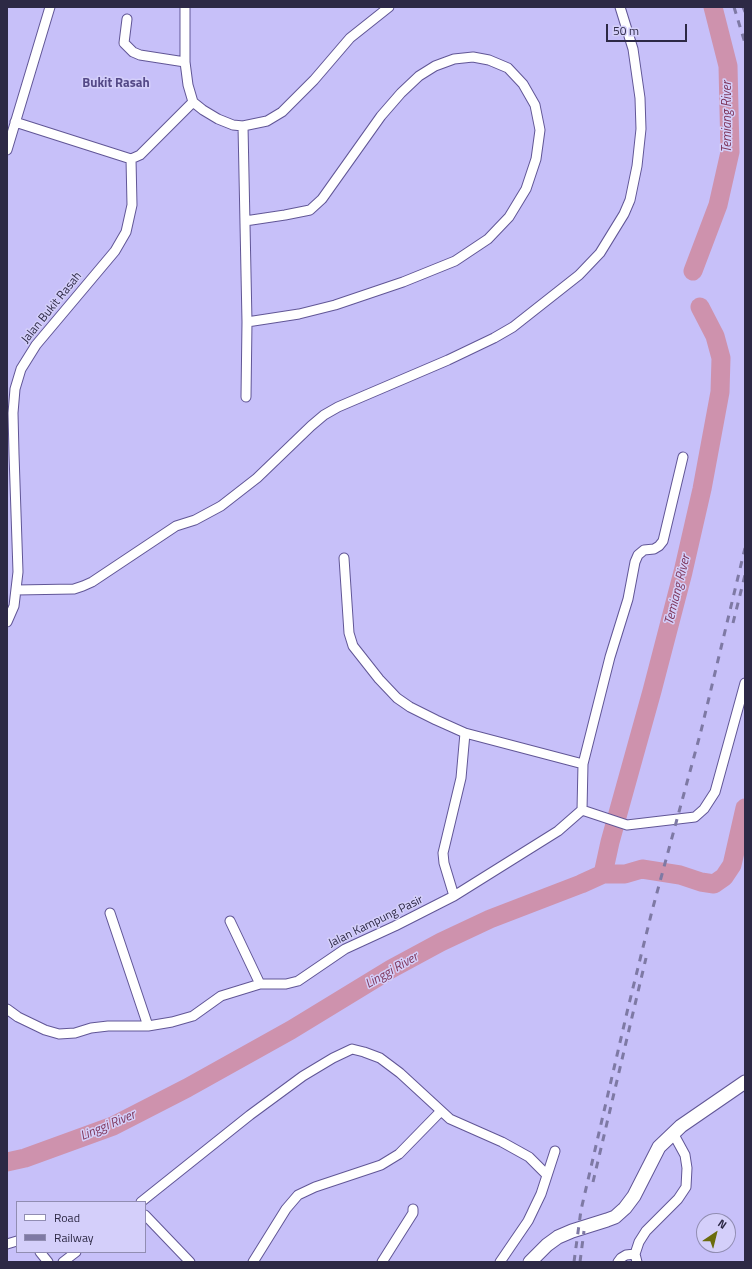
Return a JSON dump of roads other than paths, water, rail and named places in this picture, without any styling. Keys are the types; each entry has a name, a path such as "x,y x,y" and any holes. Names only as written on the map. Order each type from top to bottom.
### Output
{"main road":[{"path":"530,1262 547,1244 558,1237 615,1217 625,1208 634,1196 659,1147 673,1133 706,1108 745,1082"}],"street":[{"path":"7,150 50,7"},
{"path":"185,7 185,62 188,85 193,102 218,119 233,125 244,126 267,121 282,112 314,80 350,38 389,7"},
{"path":"16,590 74,589 92,582 176,526 195,520 221,506 269,468 311,426 334,409 448,360 494,338 513,327 579,275 600,253 624,214 630,200 637,166 641,130 640,98 633,49 620,7"},
{"path":"127,19 124,42 133,52 140,55 185,62"},
{"path":"246,221 310,210 322,199 381,116 401,93 419,76 435,66 454,59 473,57 489,60 508,68 523,84 535,105 540,130 536,159 526,189 509,217 488,239 455,261 403,282 335,305 299,314 248,322"},
{"path":"16,122 131,159 140,156 193,102"},
{"path":"244,126 248,322 246,397"},
{"name":"Jalan Bukit Rasah","path":"7,622 14,606 18,572 13,413 15,389 21,370 36,345 115,251 126,232 132,205 131,159"},
{"path":"683,457 663,541 654,549 644,550 634,562 628,599 610,657 583,764 582,810 627,825 695,817 704,810 715,792 745,683"},
{"path":"344,558 349,633 353,646 379,679 397,698 410,707 465,733 583,764"},
{"path":"454,896 444,863 443,853 461,778 465,733"},
{"name":"Jalan Kampung Pasir","path":"7,1009 18,1017 45,1030 59,1034 75,1033 91,1028 108,1026 148,1026 172,1022 193,1016 221,996 260,984 286,984 298,981 345,949 454,896 558,831 582,810"},
{"path":"110,913 148,1026"},
{"path":"230,921 260,984"},
{"path":"142,1201 250,1115 303,1076 333,1058 352,1050 364,1052 380,1058 400,1073 450,1120 502,1142 529,1157 547,1175"},
{"path":"253,1262 286,1209 298,1195 315,1187 381,1165 399,1154 441,1111"},
{"path":"618,1262 626,1255 636,1258 639,1242 646,1231 678,1199 686,1187 687,1168 685,1155 673,1133"},
{"path":"500,1262 528,1221 541,1194 554,1151"},
{"path":"382,1262 413,1213 413,1208"},
{"path":"146,1216 190,1262"},
{"path":"41,1253 48,1262"},
{"path":"64,1262 75,1253"}],"waterway":[{"name":"Temiang River","path":"693,271 718,205 730,152 728,66 713,7"},
{"name":"Temiang River","path":"603,874 610,842 683,572 702,489 720,392 721,358 715,336 700,307"},
{"name":"Linggi River","path":"7,1162 25,1158 113,1126 187,1088 291,1030 391,969 441,942 490,919 603,874 625,874 642,869 680,875 701,882 714,884 724,877 732,865 745,808"}],"railway":[{"path":"734,7 745,43"},
{"path":"743,7 745,12"},
{"path":"574,1262 581,1210 628,1008 652,911 701,731 745,548"},
{"path":"733,623 745,575"},
{"path":"593,1182 646,958"},
{"path":"580,1262 584,1231"}],"district":[{"name":"Bukit Rasah","path":"116,84"}]}
